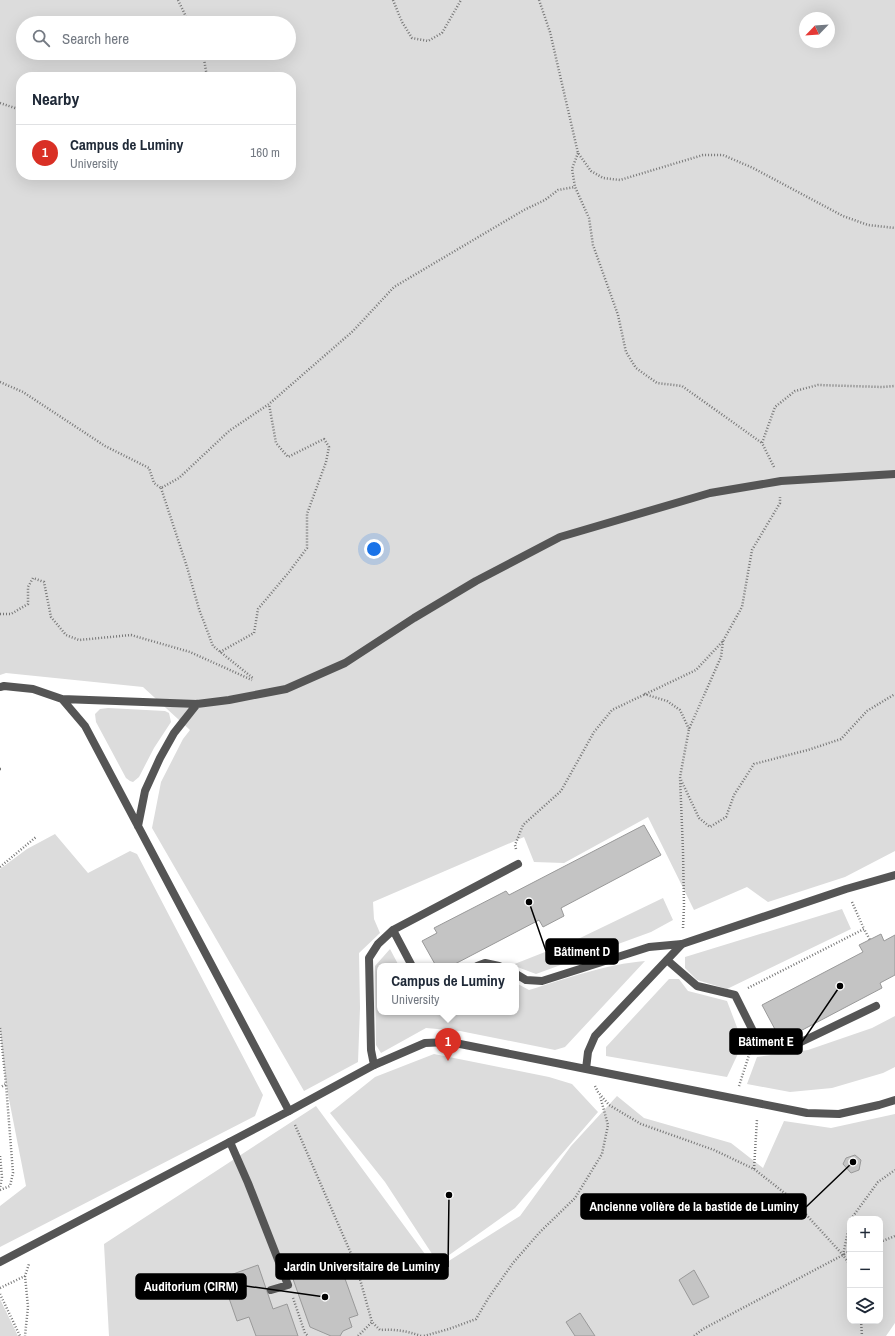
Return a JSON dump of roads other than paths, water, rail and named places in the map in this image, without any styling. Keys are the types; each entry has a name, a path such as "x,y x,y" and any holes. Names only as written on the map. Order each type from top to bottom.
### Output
{"street":[{"path":"0,687 4,686 33,689 62,699 197,704 229,700 286,689 345,663 414,618 476,581 560,537 710,493 781,481 895,474"},
{"path":"62,699 85,726 289,1111"},
{"path":"138,826 145,791 160,758 174,733 197,704"},
{"path":"374,1066 371,1050 369,958 378,944 393,930 518,864"},
{"path":"519,976 526,980 542,981 649,947 682,944 846,889 895,875"},
{"path":"393,930 410,963"},
{"path":"586,1069 588,1052 595,1036 682,944"},
{"path":"667,960 697,986 735,995 758,1041 770,1050 801,1042 876,1006"},
{"path":"0,1262 374,1066 425,1043 450,1042 807,1112 840,1114 895,1100"},
{"path":"230,1142 248,1183 288,1285 271,1290"}],"place":[{"name":"Bâtiment D","path":"529,902"},
{"name":"Bâtiment E","path":"840,986"},
{"name":"Campus de Luminy","path":"448,1061"},
{"name":"Ancienne volière de la bastide de Luminy","path":"853,1162"},
{"name":"Jardin Universitaire de Luminy","path":"449,1195"},
{"name":"Auditorium (CIRM)","path":"325,1297"}]}
